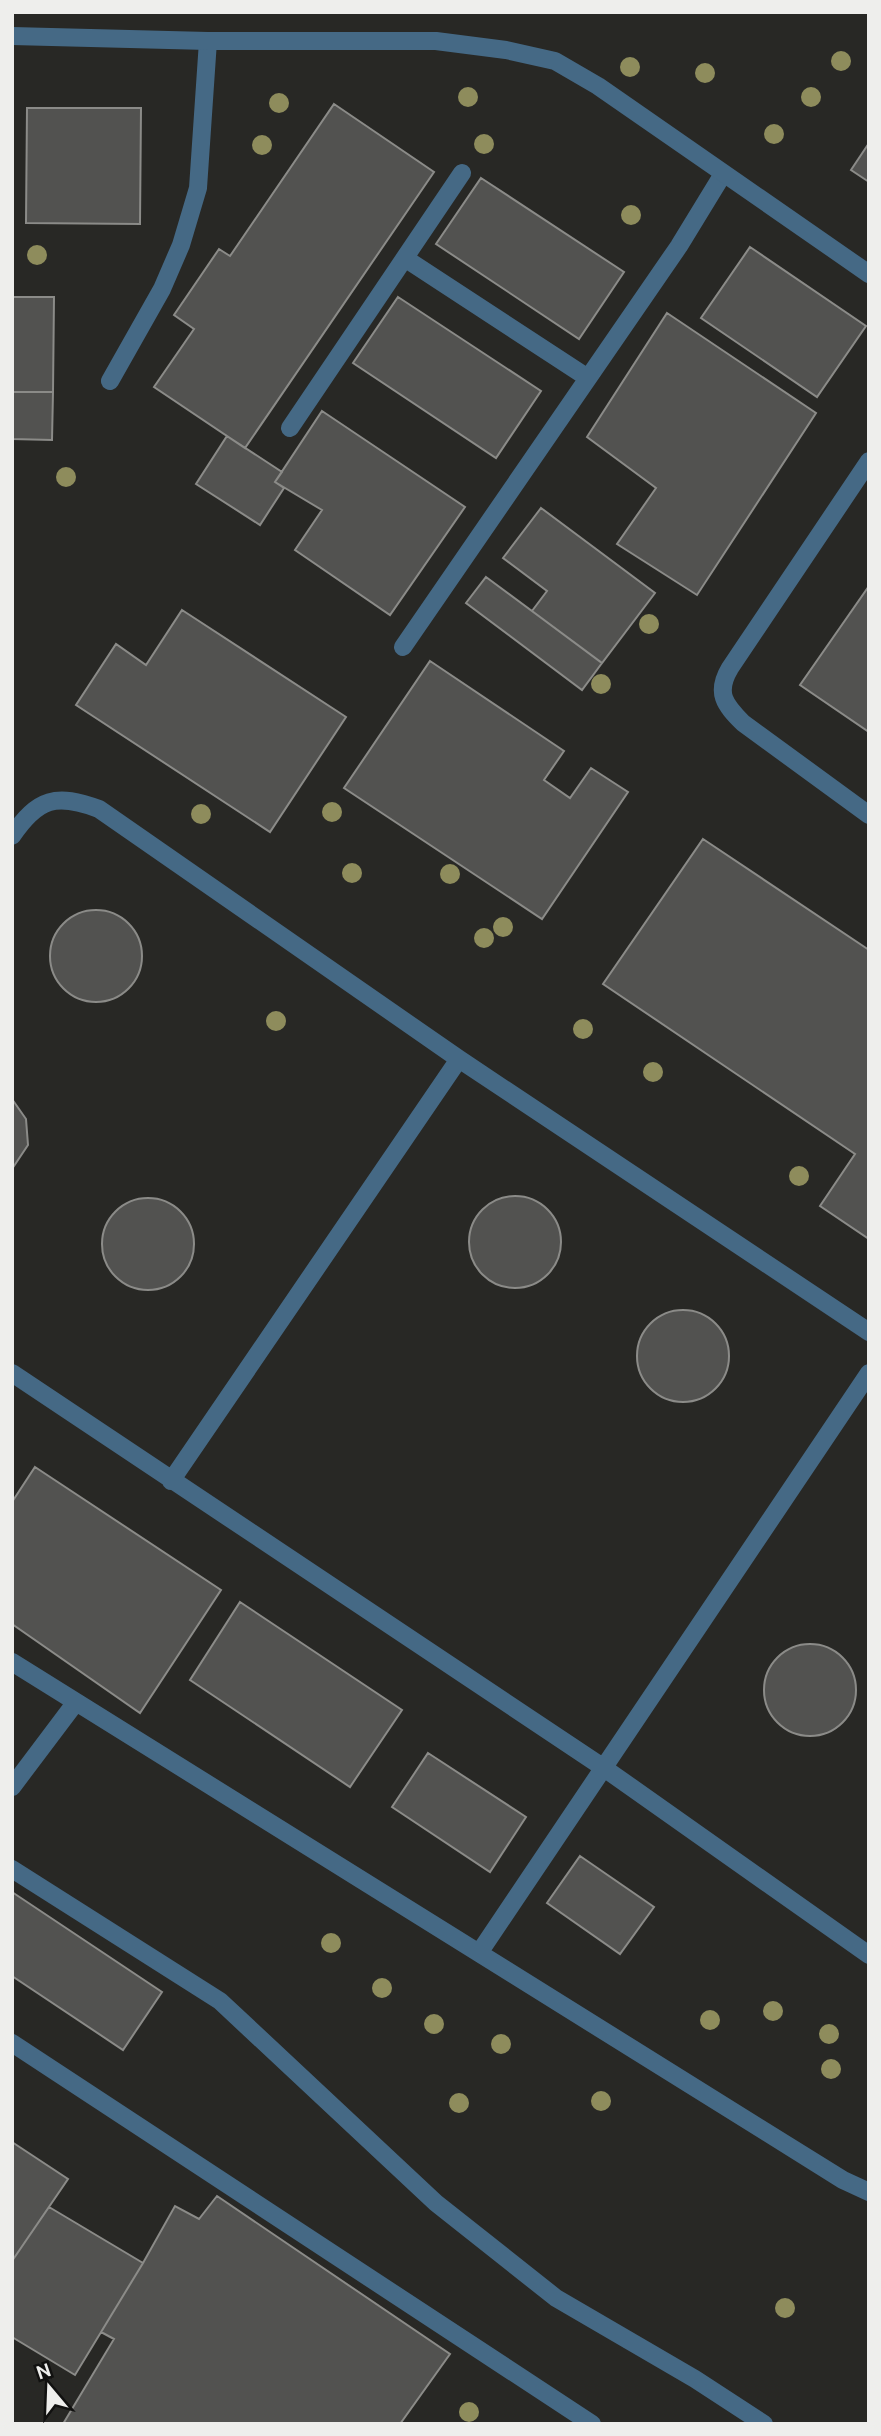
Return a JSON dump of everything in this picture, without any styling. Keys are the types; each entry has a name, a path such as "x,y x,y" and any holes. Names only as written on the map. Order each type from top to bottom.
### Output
{"street":[{"path":"12,36 208,41 436,41 506,50 555,61 598,86 869,274"},
{"path":"110,381 162,289 181,245 198,188 208,41"},
{"path":"290,428 462,173"},
{"path":"403,648 679,246 723,174"},
{"path":"406,259 588,379"},
{"path":"869,461 723,679 722,695 730,710 743,723 869,815"},
{"path":"12,836 26,816 49,801 75,800 99,809 459,1059 869,1332"},
{"path":"171,1481 459,1059"},
{"path":"12,1373 604,1768 869,1955"},
{"path":"479,1953 869,1373"},
{"path":"12,1662 145,1742 843,2180 869,2192"},
{"path":"12,1787 76,1702"},
{"path":"12,1869 220,2001 436,2203 556,2298 695,2379 764,2424"},
{"path":"12,2043 592,2424"}],"building":[{"path":"334,104 434,172 245,448 154,387 194,329 174,315 219,249 230,256"},
{"path":"27,108 141,108 140,224 26,223"},
{"path":"869,143 869,182 851,170"},
{"path":"481,178 624,272 579,339 436,244"},
{"path":"750,247 866,326 817,397 701,318"},
{"path":"12,297 54,297 53,392 12,392"},
{"path":"398,297 541,391 496,458 353,363"},
{"path":"667,313 816,413 697,595 617,544 656,488 587,437"},
{"path":"12,392 53,392 52,440 12,439"},
{"path":"322,411 465,507 390,615 295,550 322,510 275,482"},
{"path":"227,436 282,472 275,482 284,488 260,525 196,484"},
{"path":"541,508 655,593 602,663 532,611 547,591 503,558"},
{"path":"486,577 602,663 582,690 466,603"},
{"path":"869,586 869,732 800,685"},
{"path":"182,610 346,717 270,832 76,705 116,644 146,665"},
{"path":"430,661 564,751 544,780 570,798 591,768 628,792 542,919 344,788"},
{"path":"703,839 869,950 869,1239 820,1206 855,1154 603,984"},
{"path":"96,910 114,913 129,923 139,938 142,956 139,974 129,989 114,999 96,1002 78,999 63,989 53,974 50,956 53,938 63,923 78,913"},
{"path":"12,1099 26,1119 28,1145 12,1169"},
{"path":"515,1196 533,1199 548,1209 558,1224 561,1242 558,1260 548,1275 533,1285 515,1288 497,1285 482,1275 472,1260 469,1242 472,1224 482,1209 497,1199"},
{"path":"148,1198 166,1201 181,1211 191,1226 194,1244 191,1262 181,1277 166,1287 148,1290 130,1287 115,1277 105,1262 102,1244 105,1226 115,1211 130,1201"},
{"path":"683,1310 701,1313 716,1323 726,1338 729,1356 726,1374 716,1389 701,1399 683,1402 665,1399 650,1389 640,1374 637,1356 640,1338 650,1323 665,1313"},
{"path":"35,1467 221,1590 140,1713 12,1624 12,1502"},
{"path":"240,1602 402,1710 350,1787 190,1680"},
{"path":"810,1644 828,1647 843,1657 853,1672 856,1690 853,1708 843,1723 828,1733 810,1736 792,1733 777,1723 767,1708 764,1690 767,1672 777,1657 792,1647"},
{"path":"428,1753 526,1817 490,1872 392,1807"},
{"path":"580,1856 654,1907 620,1954 547,1903"},
{"path":"12,1892 162,1992 123,2050 12,1976"},
{"path":"12,2142 68,2179 12,2261"},
{"path":"217,2196 450,2354 400,2424 63,2424 114,2339 101,2332 175,2206 199,2219"},
{"path":"49,2207 143,2263 75,2375 12,2337 12,2261"}]}
